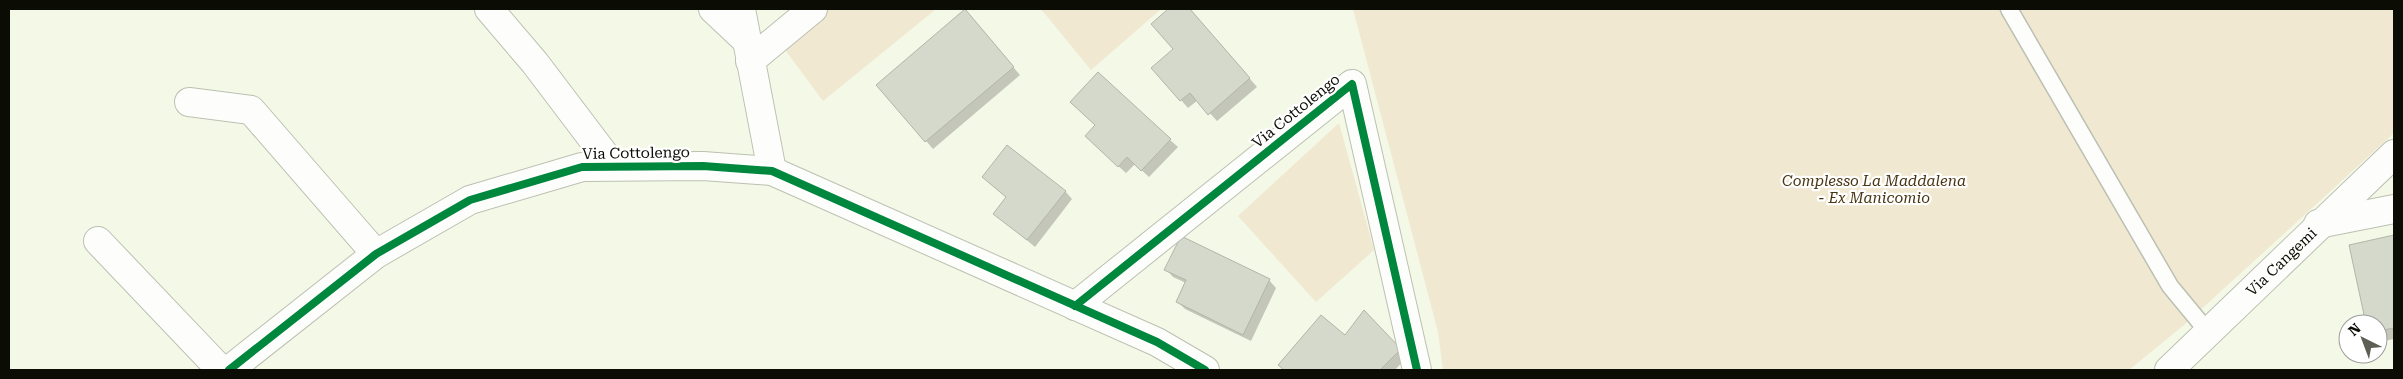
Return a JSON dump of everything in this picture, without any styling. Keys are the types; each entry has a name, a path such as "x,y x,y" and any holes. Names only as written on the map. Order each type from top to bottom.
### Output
{"street":[{"path":"489,9 535,64 613,166"},
{"path":"713,9 748,50"},
{"path":"741,9 772,171"},
{"path":"748,50 814,9"},
{"name":"Via Cottolengo","path":"1075,306 1352,84 1417,370"},
{"path":"189,102 251,110 376,254"},
{"name":"Via Cangemi","path":"2183,366 2208,332 2318,224 2394,154"},
{"name":"Via Cottolengo","path":"229,370 376,254 470,200 582,166 702,166 772,171 1157,342 1205,370"},
{"path":"2318,224 2394,209"},
{"path":"98,242 221,370"}],"lane":[{"path":"2009,9 2170,286 2208,332"}],"green space":[{"path":"829,9 936,9 823,101 783,47"},
{"path":"1041,9 1161,9 1091,70"},
{"name":"Complesso La Maddalena - Ex Manicomio","path":"1353,9 2394,9 2394,133 2184,325 2129,370 1443,370 1438,332"},
{"path":"1339,123 1374,250 1316,302 1238,216"}],"building":[{"path":"965,9 1014,67 925,142 876,85"},
{"path":"1168,9 1190,9 1250,78 1208,115 1190,93 1180,101 1151,68 1173,49 1151,24"},
{"path":"1098,72 1171,139 1141,171 1127,157 1118,167 1085,136 1095,125 1070,102"},
{"path":"1007,145 1066,191 1027,240 993,214 1006,197 982,177"},
{"path":"2394,235 2394,328 2388,329 2388,314 2364,314 2349,245"},
{"path":"1181,236 1270,279 1243,335 1176,302 1186,280 1164,270"},
{"path":"1364,310 1401,349 1380,370 1284,370 1278,365 1321,315 1345,335"}],"cycle path":[{"path":"1075,306 1352,84 1417,370"},
{"path":"229,370 376,254 470,200 582,167 703,166 772,171 1157,342 1205,370"}]}
